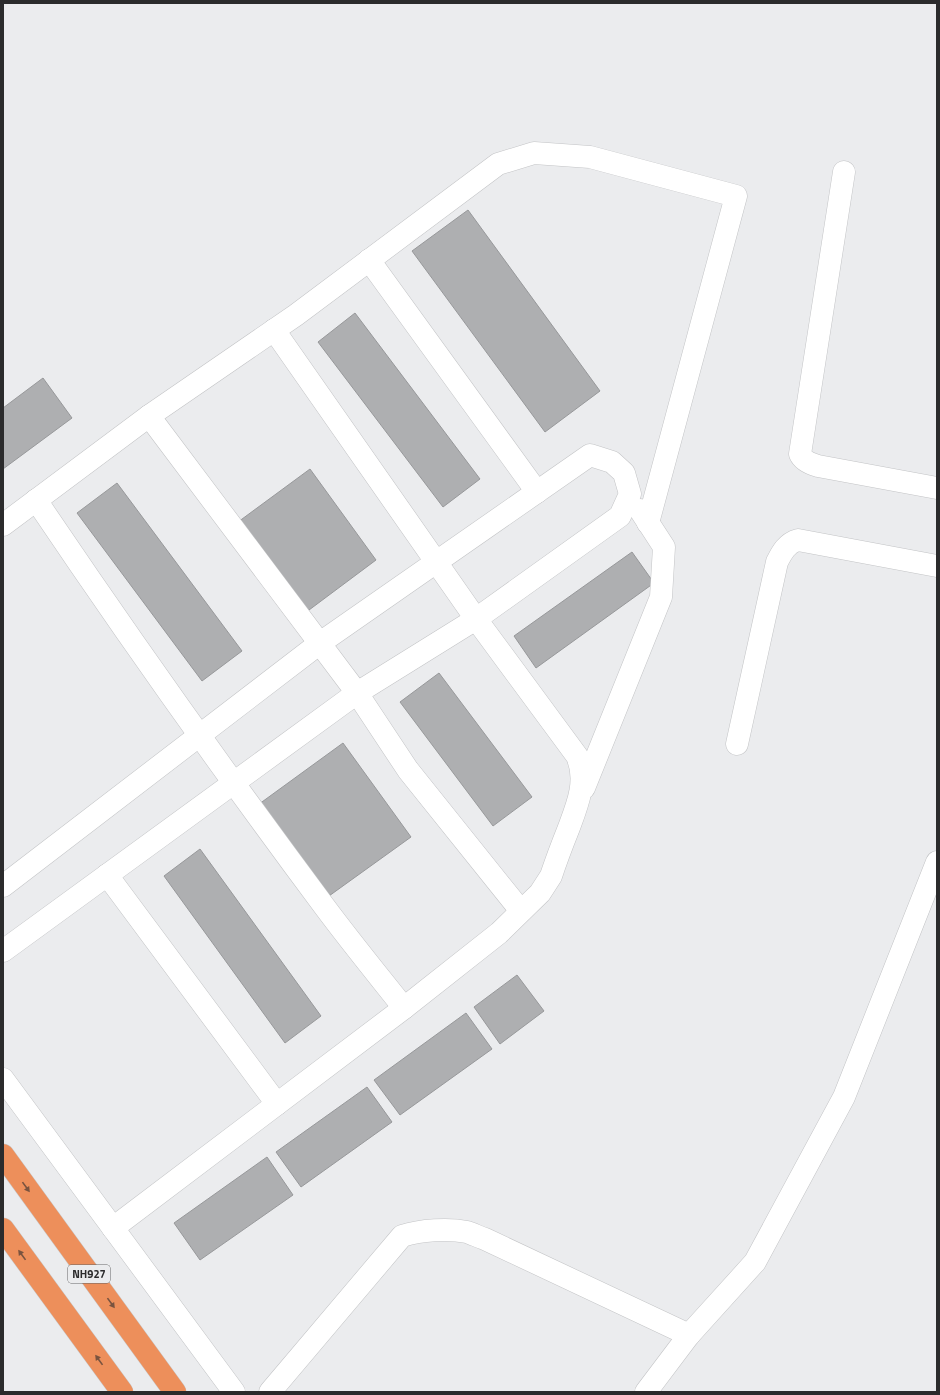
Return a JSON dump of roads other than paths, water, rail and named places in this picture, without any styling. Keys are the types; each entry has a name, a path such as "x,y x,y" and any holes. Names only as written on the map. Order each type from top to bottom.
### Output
{"highway":[{"name":"NH927","path":"3,1155 176,1392"},
{"path":"3,1229 122,1392"}],"street":[{"path":"3,525 150,416 274,330 370,260 498,164 534,153 590,158 736,196 648,523"},
{"path":"844,172 800,454 801,457 807,462 818,466 937,488"},
{"path":"370,260 537,492"},
{"path":"274,330 476,619 577,756 580,763 582,776 580,798"},
{"path":"150,416 357,693 408,770 521,911"},
{"path":"3,886 320,643 590,455 612,462 624,473 630,494 664,547 661,597 580,798 551,876 546,885 540,893 499,933 404,1008 113,1228"},
{"path":"3,951 357,693 476,619 620,516 630,494"},
{"path":"36,500 112,613 234,783 325,908 404,1008"},
{"path":"737,744 777,562 784,549 798,540 937,566"},
{"path":"646,1392 689,1335 755,1262 844,1096 937,862"},
{"path":"107,875 277,1104"},
{"path":"3,1079 234,1392"},
{"path":"270,1392 402,1236 424,1231 447,1230 467,1232 485,1239 689,1335"}]}
